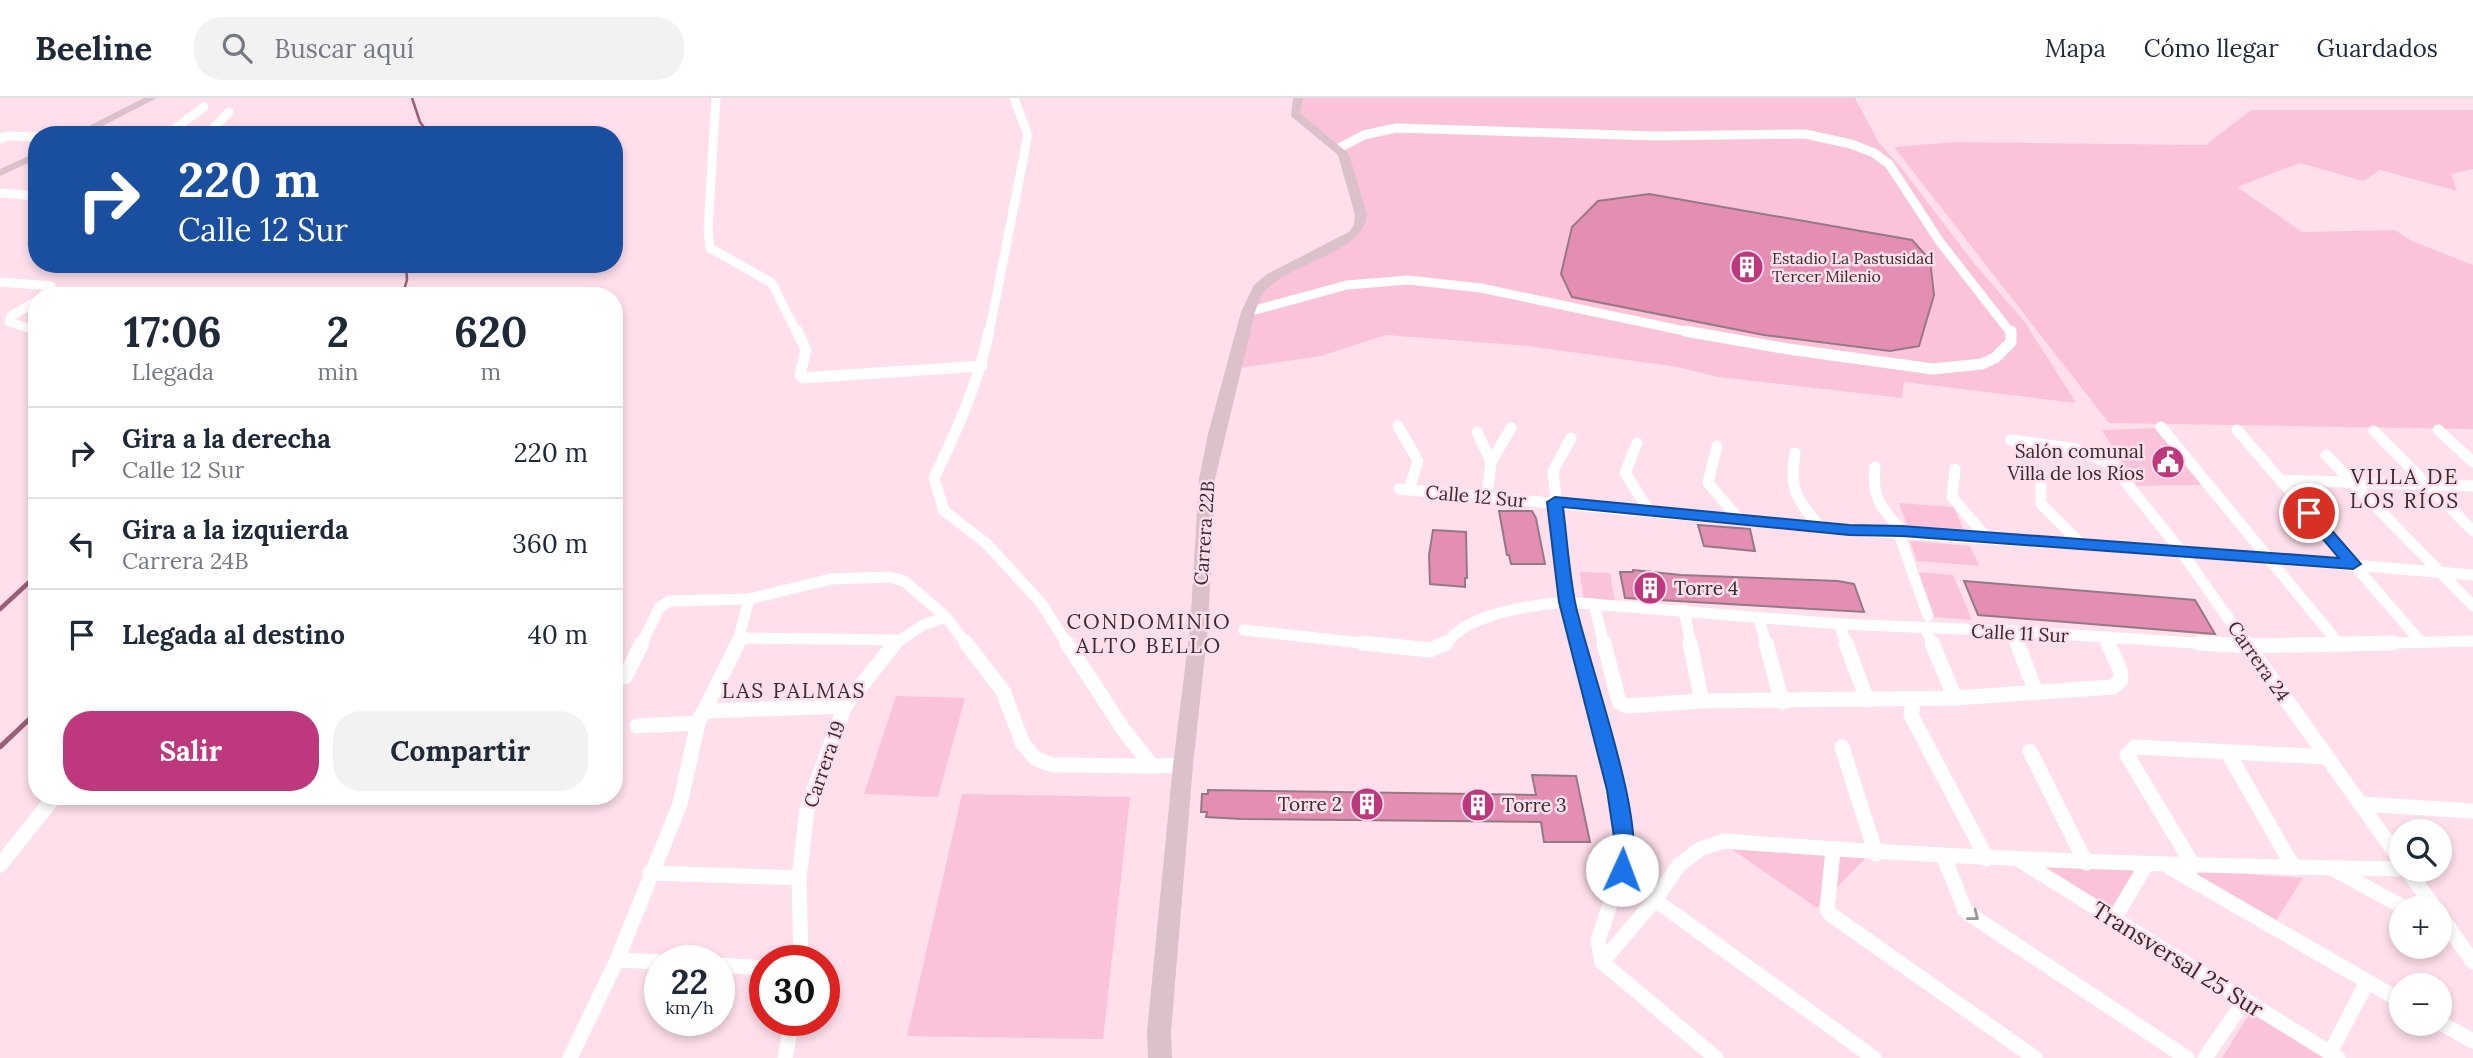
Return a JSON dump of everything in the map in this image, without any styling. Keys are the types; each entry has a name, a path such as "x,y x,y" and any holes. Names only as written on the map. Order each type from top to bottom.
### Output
{"street":[{"path":"94,126 152,98"},
{"path":"716,98 708,229 710,247 719,255 772,283 806,350 800,375 821,378 982,366"},
{"path":"1014,98 1028,135 982,366 959,427 933,478 944,511 986,543 1041,603 1123,729 1152,766"},
{"path":"1248,312 1348,286 1408,279 1480,288 1639,322 1880,362 1939,368 1968,367 1997,358 2011,342 2011,330 1940,242 1889,164 1874,153 1851,144 1805,134 1655,136 1396,128 1364,135 1339,148 1295,114 1298,98"},
{"path":"178,126 204,107"},
{"path":"216,126 229,113"},
{"path":"0,139 6,136 28,137"},
{"name":"Carrera 22B","path":"1160,1058 1159,1032 1183,765 1199,628 1207,479 1248,312 1259,288 1272,276 1353,234 1360,225 1361,215 1339,148"},
{"path":"0,173 28,159"},
{"path":"0,193 28,195"},
{"path":"0,282 51,287"},
{"path":"28,306 10,316 9,321 28,327"},
{"name":"Calle 12 Sur","path":"1398,426 1418,461 1404,489 1819,527 2180,551 2473,575"},
{"path":"2161,427 2339,644"},
{"path":"1487,498 1490,462 1511,428"},
{"path":"2236,430 2421,642"},
{"path":"2438,430 2473,462"},
{"path":"2374,431 2473,531"},
{"path":"1477,432 1490,462"},
{"path":"1571,438 1553,471 1567,602 1617,790 1625,850 1622,870 1598,940 1602,962 1716,1058"},
{"name":"Carrera 24","path":"2011,440 2066,448 2097,456 2112,465 2180,551 2389,844"},
{"path":"1637,443 1625,473 1650,512"},
{"path":"1717,446 1708,483 1739,519"},
{"path":"1795,453 1790,481 1792,492 1819,527"},
{"path":"2326,455 2473,606"},
{"path":"1875,467 1872,491 1874,498 1900,531 1927,623 1955,698"},
{"path":"1955,469 1952,497 1987,538"},
{"path":"2041,480 2040,503 2081,544"},
{"path":"2280,480 2473,486"},
{"path":"625,677 664,604 670,601 750,599 831,579 889,577 904,582 919,592 946,617 1003,691 1023,744 1036,759 1053,765 1183,765"},
{"path":"570,1058 617,960 680,804 702,717 740,638 750,599"},
{"name":"Calle 11 Sur","path":"1244,630 1430,650 1440,649 1464,627 1480,621 1550,603 1567,602 1839,624 1927,623 2249,646 2473,641"},
{"path":"1594,604 1622,705 1702,701 1955,698 2113,687 2121,680 2120,670 2106,637"},
{"path":"1684,610 1702,701"},
{"name":"Carrera 19","path":"801,945 799,878 807,809 845,706 897,640 923,625 946,617"},
{"path":"1759,617 1782,702"},
{"path":"1839,624 1867,701"},
{"path":"2012,631 2036,692"},
{"path":"740,638 897,640"},
{"path":"1914,699 1911,715 1987,859"},
{"path":"636,726 702,717 845,706"},
{"path":"1842,747 1876,854"},
{"path":"2194,867 2127,755 2135,747 2327,757"},
{"path":"2030,751 2086,863"},
{"path":"2228,753 2294,868"},
{"path":"2361,804 2471,813"},
{"path":"0,865 48,805"},
{"path":"1602,962 1655,900 1679,865 1700,849 1724,841 1876,854 2169,867 2389,869"},
{"path":"1833,851 1827,909 1830,914 2028,1056"},
{"path":"1944,857 1965,910 1971,915 2187,1058"},
{"name":"Transversal 25 Sur","path":"2018,859 2334,1055"},
{"path":"2114,919 2147,864"},
{"path":"2169,867 2389,994"},
{"path":"2331,868 2389,899"},
{"path":"650,873 799,878"},
{"path":"1655,900 1874,1058"},
{"path":"2457,939 2473,962"},
{"path":"617,960 644,961"},
{"path":"2334,1055 2367,982"},
{"path":"2205,1058 2245,1000"},
{"path":"2452,1030 2473,1041"},
{"path":"785,1058 789,1036"}],"shaded area":[{"path":"1298,98 1855,98 1879,143 1900,166 1973,262 2024,321 2076,403 1904,382 1902,398 1718,377 1678,367 1528,346 1386,335 1321,356 1232,369 1259,288 1352,235 1360,225 1343,154 1298,117"},
{"path":"2251,110 2473,110 2473,169 2451,174 2457,191 2380,170 2363,181 2300,163 2237,187 2302,232 2395,230 2412,241 2473,265 2473,429 2109,423 1894,147 1956,142 2206,145"},
{"path":"2159,428 2205,485 2137,486 2102,430"},
{"path":"1899,503 1954,507 1963,529 1907,525"},
{"path":"1910,541 1970,546 1979,566 1917,561"},
{"path":"1580,572 1610,573 1615,603 1584,601"},
{"path":"1918,572 1953,575 1972,620 1934,617"},
{"path":"896,696 965,698 938,797 864,794"},
{"path":"962,794 1130,797 1103,1039 907,1036"},
{"path":"1730,848 1867,856 1817,908"},
{"path":"2036,864 2141,866 2111,912"},
{"path":"2185,870 2303,878 2275,922"},
{"path":"2253,1008 2334,1058 2222,1058"}],"building":[{"name":"Estadio La Pastusidad Tercer Milenio","path":"1649,194 1912,240 1930,260 1934,295 1919,346 1890,351 1764,335 1572,297 1561,274 1572,227 1598,201"},
{"path":"1499,511 1532,511 1536,518 1545,564 1511,564"},
{"path":"1698,525 1750,529 1755,551 1704,546"},
{"path":"1433,530 1466,532 1465,587 1430,584 1429,555"},
{"path":"1633,570 1681,575 1838,581 1854,584 1864,612 1625,598 1620,572"},
{"path":"1964,581 2195,600 2215,634 1978,615"},
{"path":"1532,775 1576,776 1590,842 1544,842 1541,822 1242,819 1206,817 1207,812 1201,812 1202,794 1208,794 1208,790 1536,795"}],"waterway":[{"path":"412,98 423,126"},
{"path":"405,287 407,273"},
{"path":"0,609 28,583"},
{"path":"0,747 28,721"}],"place":[{"name":"Estadio La Pastusidad Tercer Milenio","path":"1747,267"},
{"name":"Salón comunal Villa de los Ríos","path":"2168,462"},
{"name":"Torre 4","path":"1650,588"},
{"name":"Torre 2","path":"1367,804"},
{"name":"Torre 3","path":"1478,805"}],"district":[{"name":"VILLA DE LOS RÍOS","path":"2405,488"},
{"name":"CONDOMINIO ALTO BELLO","path":"1149,633"},
{"name":"LAS PALMAS","path":"794,690"}],"route":[{"path":"1622,870 1625,850 1617,790 1567,602 1555,502 1849,530 1902,531 2353,564 2309,513"}]}
